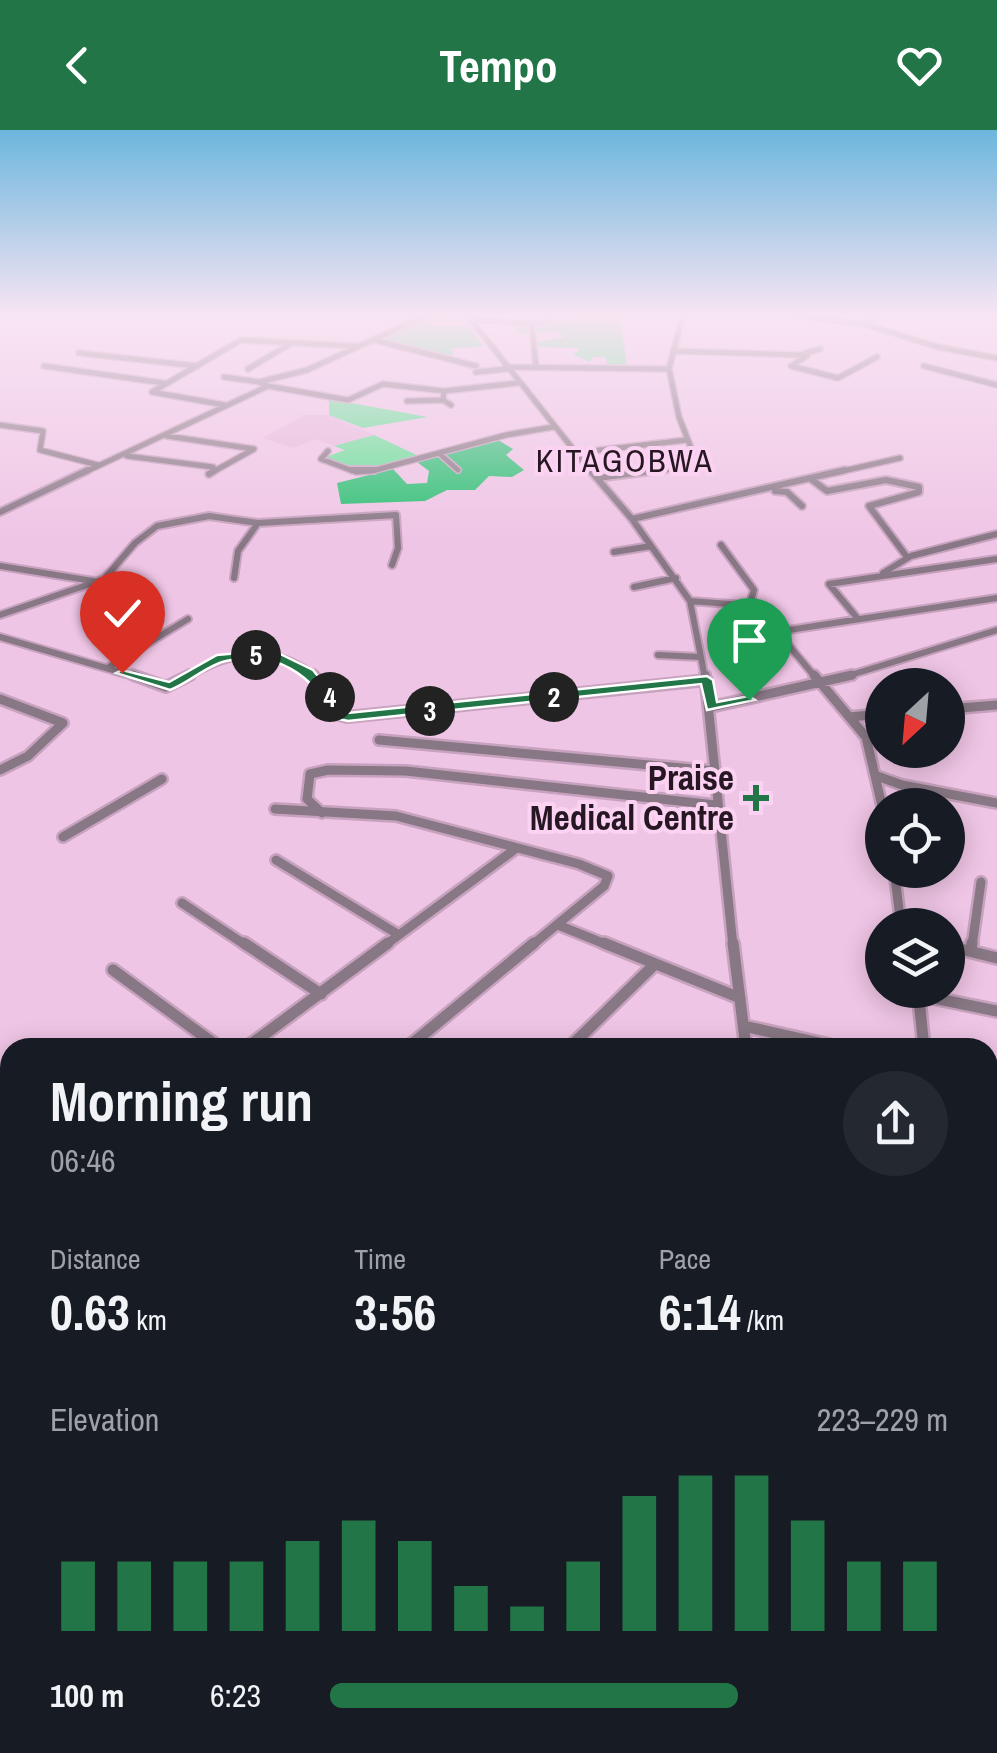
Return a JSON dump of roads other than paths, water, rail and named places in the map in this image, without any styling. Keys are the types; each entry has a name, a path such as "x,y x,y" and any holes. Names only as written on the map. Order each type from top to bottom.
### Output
{"street":[{"path":"156,391 152,393 226,406"},
{"path":"0,512 258,391"},
{"path":"295,391 348,400 368,391"},
{"path":"443,400 444,391"},
{"path":"524,391 632,519 690,601 700,635 700,657 711,707 716,805 745,1038"},
{"path":"575,453 690,439 677,412 676,391"},
{"path":"407,402 443,400 451,406"},
{"path":"0,424 42,430 40,450 44,453 100,466"},
{"path":"328,452 321,459 362,472 441,455 506,434 553,428"},
{"path":"126,456 211,471 254,450 167,436"},
{"path":"597,478 696,467 698,463 686,440"},
{"path":"441,455 458,470"},
{"path":"632,519 900,458"},
{"path":"811,478 827,491 886,480 919,486 918,492 869,506 907,557"},
{"path":"758,490 785,491 802,506"},
{"path":"0,615 106,578 142,535 157,526 209,516 258,524 396,515 398,548 392,565"},
{"path":"234,578 237,554 258,524"},
{"path":"878,576 907,557 997,534"},
{"path":"614,552 652,546"},
{"path":"722,546 754,590 750,604"},
{"path":"858,619 829,584 997,559"},
{"path":"0,566 98,582"},
{"path":"634,587 676,578"},
{"path":"776,632 997,598"},
{"path":"690,601 750,604 866,737 879,788"},
{"path":"108,667 188,619"},
{"path":"711,707 860,674 997,630"},
{"path":"0,637 166,687 221,658 272,654 308,672 334,701 339,715 348,717 707,680"},
{"path":"658,655 700,657"},
{"path":"0,698 63,723 28,756 0,770"},
{"path":"965,708 997,705"},
{"path":"850,716 865,715"},
{"path":"379,740 715,770"},
{"path":"323,814 307,799 310,774 328,770 406,772 716,805"},
{"path":"878,776 997,803"},
{"path":"63,838 162,779"},
{"path":"893,788 902,784"},
{"path":"275,810 396,816 579,864 608,876 604,886 419,1038"},
{"path":"260,1038 514,850"},
{"path":"276,860 400,936"},
{"path":"971,950 981,882"},
{"path":"182,903 321,994"},
{"path":"558,925 740,998"},
{"path":"965,949 997,958"},
{"path":"579,1038 654,964"},
{"path":"113,970 206,1038"},
{"path":"965,1004 997,1011"},
{"path":"920,1008 923,1038"},
{"path":"744,1026 797,1038"}],"place":[{"name":"Praise Medical Centre","path":"756,798"}],"district":[{"name":"KITAGOBWA","path":"625,461"}]}
